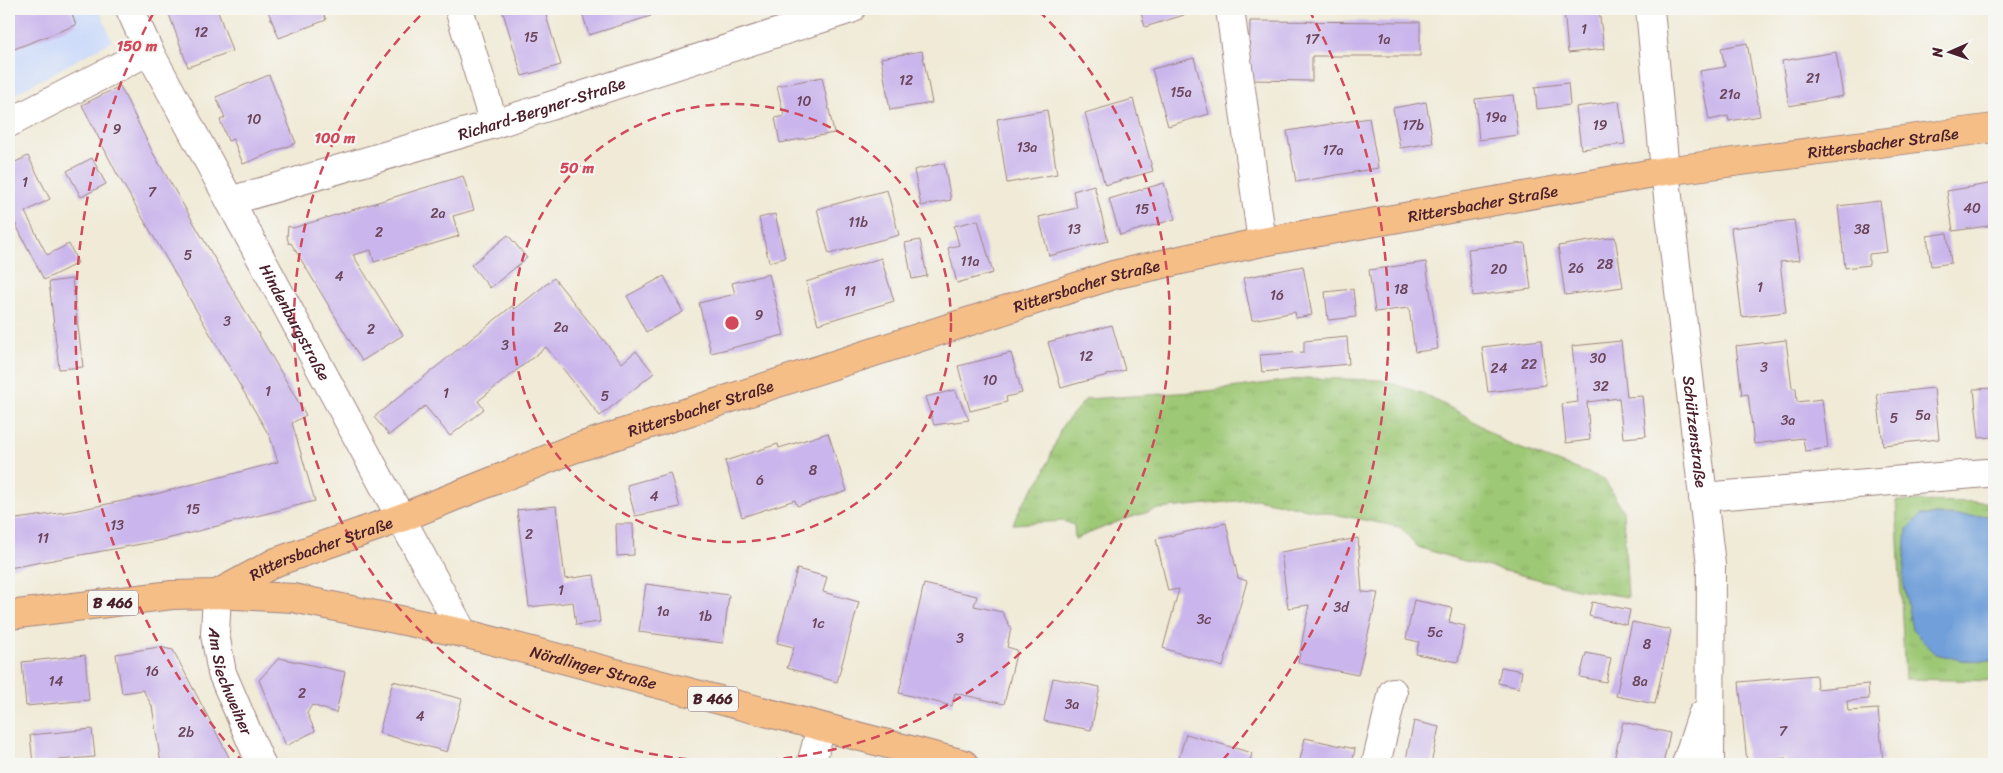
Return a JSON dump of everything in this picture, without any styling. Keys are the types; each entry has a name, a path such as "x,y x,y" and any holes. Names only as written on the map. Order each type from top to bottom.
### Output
{"main road":[{"name":"Rittersbacher Straße","path":"217,594 276,562 401,518 570,450 1113,275 1262,242 1665,171 1994,128"},
{"name":"B 466","path":"9,615 172,596 217,594"},
{"name":"Nördlinger Straße","path":"217,594 293,598 463,632 821,728 964,764"}],"street":[{"name":"Hindenburgstraße","path":"130,9 149,51 463,632"},
{"path":"459,9 494,124"},
{"name":"Richard-Bergner-Straße","path":"230,201 494,124 851,9"},
{"path":"1230,9 1262,242"},
{"name":"Schützenstraße","path":"1650,9 1665,171 1711,565 1710,764"},
{"path":"9,123 149,51"},
{"path":"1703,497 1986,473"},
{"name":"Am Siechweiher","path":"217,594 215,634 222,673 261,764"},
{"path":"1376,764 1393,692"},
{"name":"Schützenstraße","path":"1686,764 1709,692"},
{"path":"811,764 821,728"}],"shaded area":[{"path":"9,9 99,9 112,41 9,97"}],"green space":[{"path":"1306,378 1381,380 1424,394 1466,416 1508,444 1604,479 1623,511 1628,597 1577,589 1453,558 1418,547 1400,527 1256,499 1159,509 1122,520 1075,539 1074,525 1064,521 1013,524 1022,504 1043,475 1062,426 1086,399 1208,391"},
{"path":"1896,501 1994,502 1994,516 1921,515 1961,660 1994,661 1994,681 1905,679"}],"water":[{"path":"1921,515 1994,516 1994,661 1961,660 1936,654 1912,630 1903,580 1907,529"}],"building":[{"path":"9,9 70,9 76,25 9,51"},
{"path":"182,9 217,9 232,51 188,67 169,14"},
{"path":"267,9 322,9 326,20 279,38"},
{"path":"502,9 544,9 561,65 522,76"},
{"path":"581,9 649,9 651,16 589,35"},
{"path":"1140,9 1182,9 1184,15 1145,27"},
{"path":"1564,9 1599,9 1604,49 1568,53"},
{"path":"1250,21 1420,22 1420,56 1312,56 1312,81 1249,80"},
{"path":"1747,43 1760,116 1729,121 1728,116 1709,120 1700,71 1725,67 1721,48"},
{"path":"922,51 932,103 890,110 881,58"},
{"path":"1836,52 1843,96 1789,106 1782,61"},
{"path":"1194,58 1209,114 1168,126 1152,69"},
{"path":"269,75 296,143 243,164 233,139 228,141 220,120 225,118 216,97"},
{"path":"822,77 834,133 780,143 775,118 784,116 777,86"},
{"path":"1568,83 1570,105 1537,109 1535,87"},
{"path":"120,86 153,153 306,415 292,423 315,501 163,540 9,568 9,520 73,511 152,495 278,462 270,437 116,172 82,105"},
{"path":"1513,95 1518,135 1479,140 1475,99"},
{"path":"1133,99 1153,171 1105,185 1085,113"},
{"path":"1619,101 1625,144 1581,149 1576,107"},
{"path":"1426,102 1433,143 1400,148 1393,108"},
{"path":"1047,110 1057,174 1007,183 997,119"},
{"path":"1369,118 1378,168 1296,182 1287,131"},
{"path":"28,156 50,199 25,212 47,255 69,244 78,263 44,280 13,219 9,220 9,165"},
{"path":"92,158 106,184 81,197 67,171"},
{"path":"944,163 951,200 921,206 914,170"},
{"path":"463,176 474,210 453,216 459,236 374,262 371,250 353,255 403,335 362,361 291,243 289,244 287,237 288,226 293,228"},
{"path":"1164,183 1175,219 1120,235 1109,199"},
{"path":"1994,183 1994,225 1953,231 1947,191"},
{"path":"1094,185 1108,241 1049,256 1039,217 1077,208 1073,191"},
{"path":"887,190 899,235 829,254 817,209"},
{"path":"1880,201 1887,252 1869,254 1869,265 1845,268 1838,206"},
{"path":"775,214 785,258 769,262 759,218"},
{"path":"978,220 993,273 957,283 948,248 959,245 954,226"},
{"path":"1794,220 1800,260 1780,262 1786,312 1742,317 1731,228"},
{"path":"1947,233 1951,263 1931,266 1927,236"},
{"path":"508,235 527,258 490,288 471,265"},
{"path":"1615,237 1623,287 1565,295 1558,246"},
{"path":"920,240 927,276 912,279 905,243"},
{"path":"1525,243 1531,289 1473,296 1468,249"},
{"path":"881,258 894,301 818,324 806,282"},
{"path":"1426,262 1438,349 1415,352 1409,308 1375,312 1369,270"},
{"path":"1303,266 1312,315 1296,318 1295,312 1252,320 1243,278"},
{"path":"769,274 784,335 711,353 699,303 735,294 732,283"},
{"path":"664,276 683,312 646,332 627,296"},
{"path":"554,278 622,363 636,351 654,373 600,416 546,347 478,401 484,409 450,436 425,406 389,435 374,417 512,306 515,309"},
{"path":"72,279 83,367 59,369 49,282"},
{"path":"1353,289 1356,317 1328,320 1325,292"},
{"path":"1112,325 1125,370 1061,388 1048,342"},
{"path":"1347,337 1349,364 1262,372 1260,355 1304,352 1304,341"},
{"path":"1541,340 1546,385 1488,392 1482,347"},
{"path":"1786,340 1792,388 1796,388 1797,402 1822,399 1828,448 1805,451 1803,438 1754,444 1748,394 1742,395 1736,346"},
{"path":"1621,341 1627,397 1642,396 1646,436 1623,438 1619,398 1587,402 1590,440 1566,443 1562,404 1578,402 1572,346"},
{"path":"1011,353 1022,393 1006,397 1007,402 970,411 958,366"},
{"path":"1934,388 1939,439 1883,445 1877,394"},
{"path":"1994,388 1994,437 1979,438 1974,389"},
{"path":"955,390 969,420 934,425 925,397"},
{"path":"828,433 847,491 797,506 795,500 742,517 725,461 778,444 779,448"},
{"path":"670,473 680,507 635,516 627,485"},
{"path":"556,506 565,579 594,575 600,622 576,625 573,602 529,607 517,510"},
{"path":"1226,523 1238,578 1247,581 1223,667 1163,648 1179,589 1168,591 1156,539"},
{"path":"616,524 633,524 634,555 617,556"},
{"path":"1358,538 1362,592 1378,593 1358,675 1298,663 1309,605 1288,608 1281,552"},
{"path":"797,569 827,577 823,592 859,602 837,682 787,668 794,647 777,643"},
{"path":"646,584 729,595 723,643 639,632"},
{"path":"924,584 977,596 974,606 1002,612 1011,628 1007,647 1017,650 1004,704 955,693 952,706 899,693"},
{"path":"1414,600 1452,608 1449,622 1465,626 1458,662 1416,654 1419,642 1406,639"},
{"path":"1592,602 1630,610 1627,625 1589,616"},
{"path":"1632,622 1671,630 1655,704 1616,696"},
{"path":"159,647 173,650 230,759 218,764 161,764 152,706 143,690 122,693 116,654"},
{"path":"1586,653 1611,658 1606,682 1580,677"},
{"path":"85,655 89,700 26,706 22,662"},
{"path":"279,658 345,672 336,713 312,705 307,713 315,731 286,746 259,680"},
{"path":"1501,667 1522,671 1519,688 1498,683"},
{"path":"1816,675 1817,689 1868,684 1869,699 1847,701 1848,711 1878,709 1883,761 1853,764 1787,764 1786,758 1747,762 1739,682"},
{"path":"1053,678 1100,687 1091,730 1044,721"},
{"path":"393,681 462,699 447,752 379,733"},
{"path":"1414,721 1439,727 1431,764 1405,764"},
{"path":"1623,722 1670,733 1663,764 1613,764"},
{"path":"92,729 95,757 58,760 59,764 47,764 47,762 33,763 30,735"},
{"path":"1186,734 1252,753 1249,764 1177,764"},
{"path":"1305,738 1355,749 1352,764 1299,764"}]}
